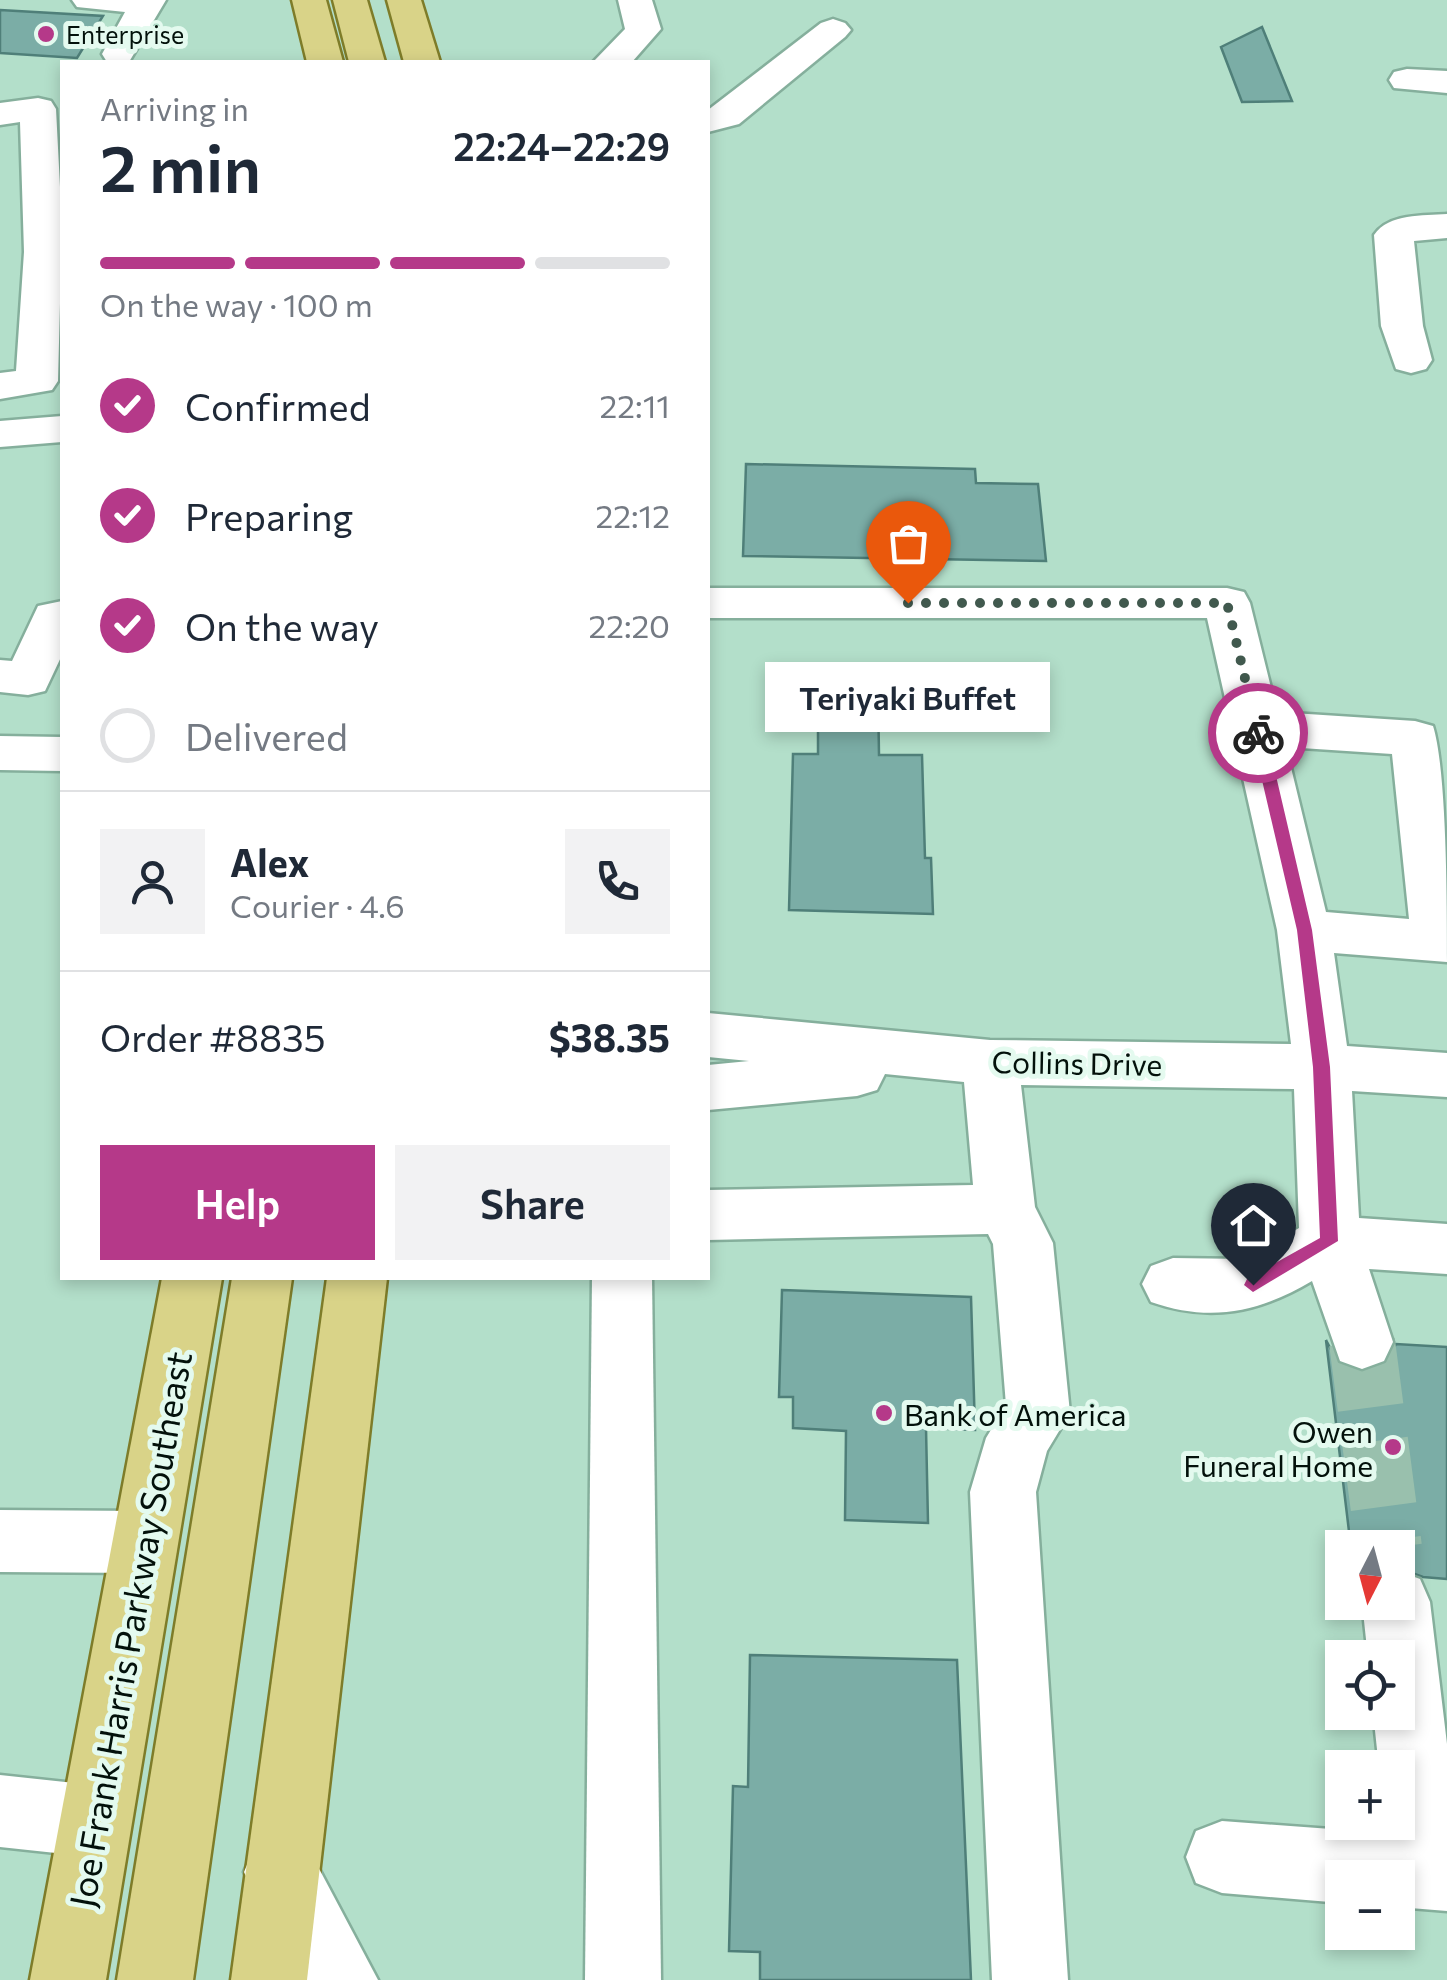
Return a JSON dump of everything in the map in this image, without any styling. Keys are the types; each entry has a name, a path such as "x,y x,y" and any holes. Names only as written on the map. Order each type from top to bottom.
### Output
{"main road":[{"path":"309,0 324,60"},
{"path":"350,0 366,60"},
{"path":"404,0 421,60"},
{"name":"Joe Frank Harris Parkway Southeast","path":"68,1980 93,1820 192,1280"},
{"path":"155,1980 262,1280"},
{"path":"269,1980 359,1282"}],"street":[{"path":"89,0 148,2 120,54"},
{"path":"613,60 631,46 643,29 636,0"},
{"path":"710,120 726,116 833,30"},
{"path":"1407,80 1447,82"},
{"path":"0,114 38,108 51,130 53,252 33,386"},
{"path":"1411,360 1402,326 1394,235 1412,228 1447,226"},
{"path":"0,434 60,429"},
{"path":"710,603 1227,603 1304,930 1322,1067 1330,1241 1362,1342"},
{"path":"0,676 28,679 55,617 60,617"},
{"path":"1257,728 1415,738 1434,796 1442,942 1304,930"},
{"path":"0,753 60,754"},
{"name":"Collins Drive","path":"710,1035 990,1062 1322,1067 1447,1076"},
{"path":"710,1088 990,1062 1005,1208 1023,1243 1038,1413 1018,1438 1003,1492 1030,1980"},
{"path":"710,1215 1005,1208"},
{"path":"1174,1284 1253,1285 1330,1241 1447,1249"},
{"path":"622,1280 623,1980"},
{"path":"0,1541 143,1542"},
{"path":"1222,1857 1437,1874 1428,1704 1402,1620"},
{"path":"0,1811 93,1820"},
{"path":"280,1872 320,1954 340,1980"}],"building":[{"name":"Enterprise","path":"0,10 103,16 77,58 0,53"},
{"path":"1262,27 1292,101 1242,102 1221,47"},
{"path":"746,464 975,469 976,483 1038,484 1046,561 743,556"},
{"path":"818,691 878,693 879,755 922,755 925,858 931,858 933,914 789,910 793,754 818,754"},
{"name":"Bank of America","path":"782,1290 971,1297 975,1430 926,1428 928,1523 845,1520 846,1431 793,1428 793,1397 779,1397"},
{"name":"Owen Funeral Home","path":"1326,1340 1339,1365 1361,1373 1385,1365 1396,1344 1447,1347 1447,1579 1415,1574 1415,1530 1349,1530"},
{"path":"750,1655 957,1660 971,1980 760,1980 760,1952 729,1951 733,1786 748,1787"}],"tunnel":[{"path":"1362,1342 1387,1530"}],"way so far":[{"path":"908,603 1227,603 1258,733"}],"place":[{"name":"Enterprise","path":"46,34"},
{"name":"Teriyaki Buffet","path":"908,603"},
{"name":"Bank of America","path":"884,1413"},
{"name":"Owen Funeral Home","path":"1393,1447"}],"route":[{"path":"1253,1285 1330,1241 1322,1067 1304,930 1258,733"}]}
